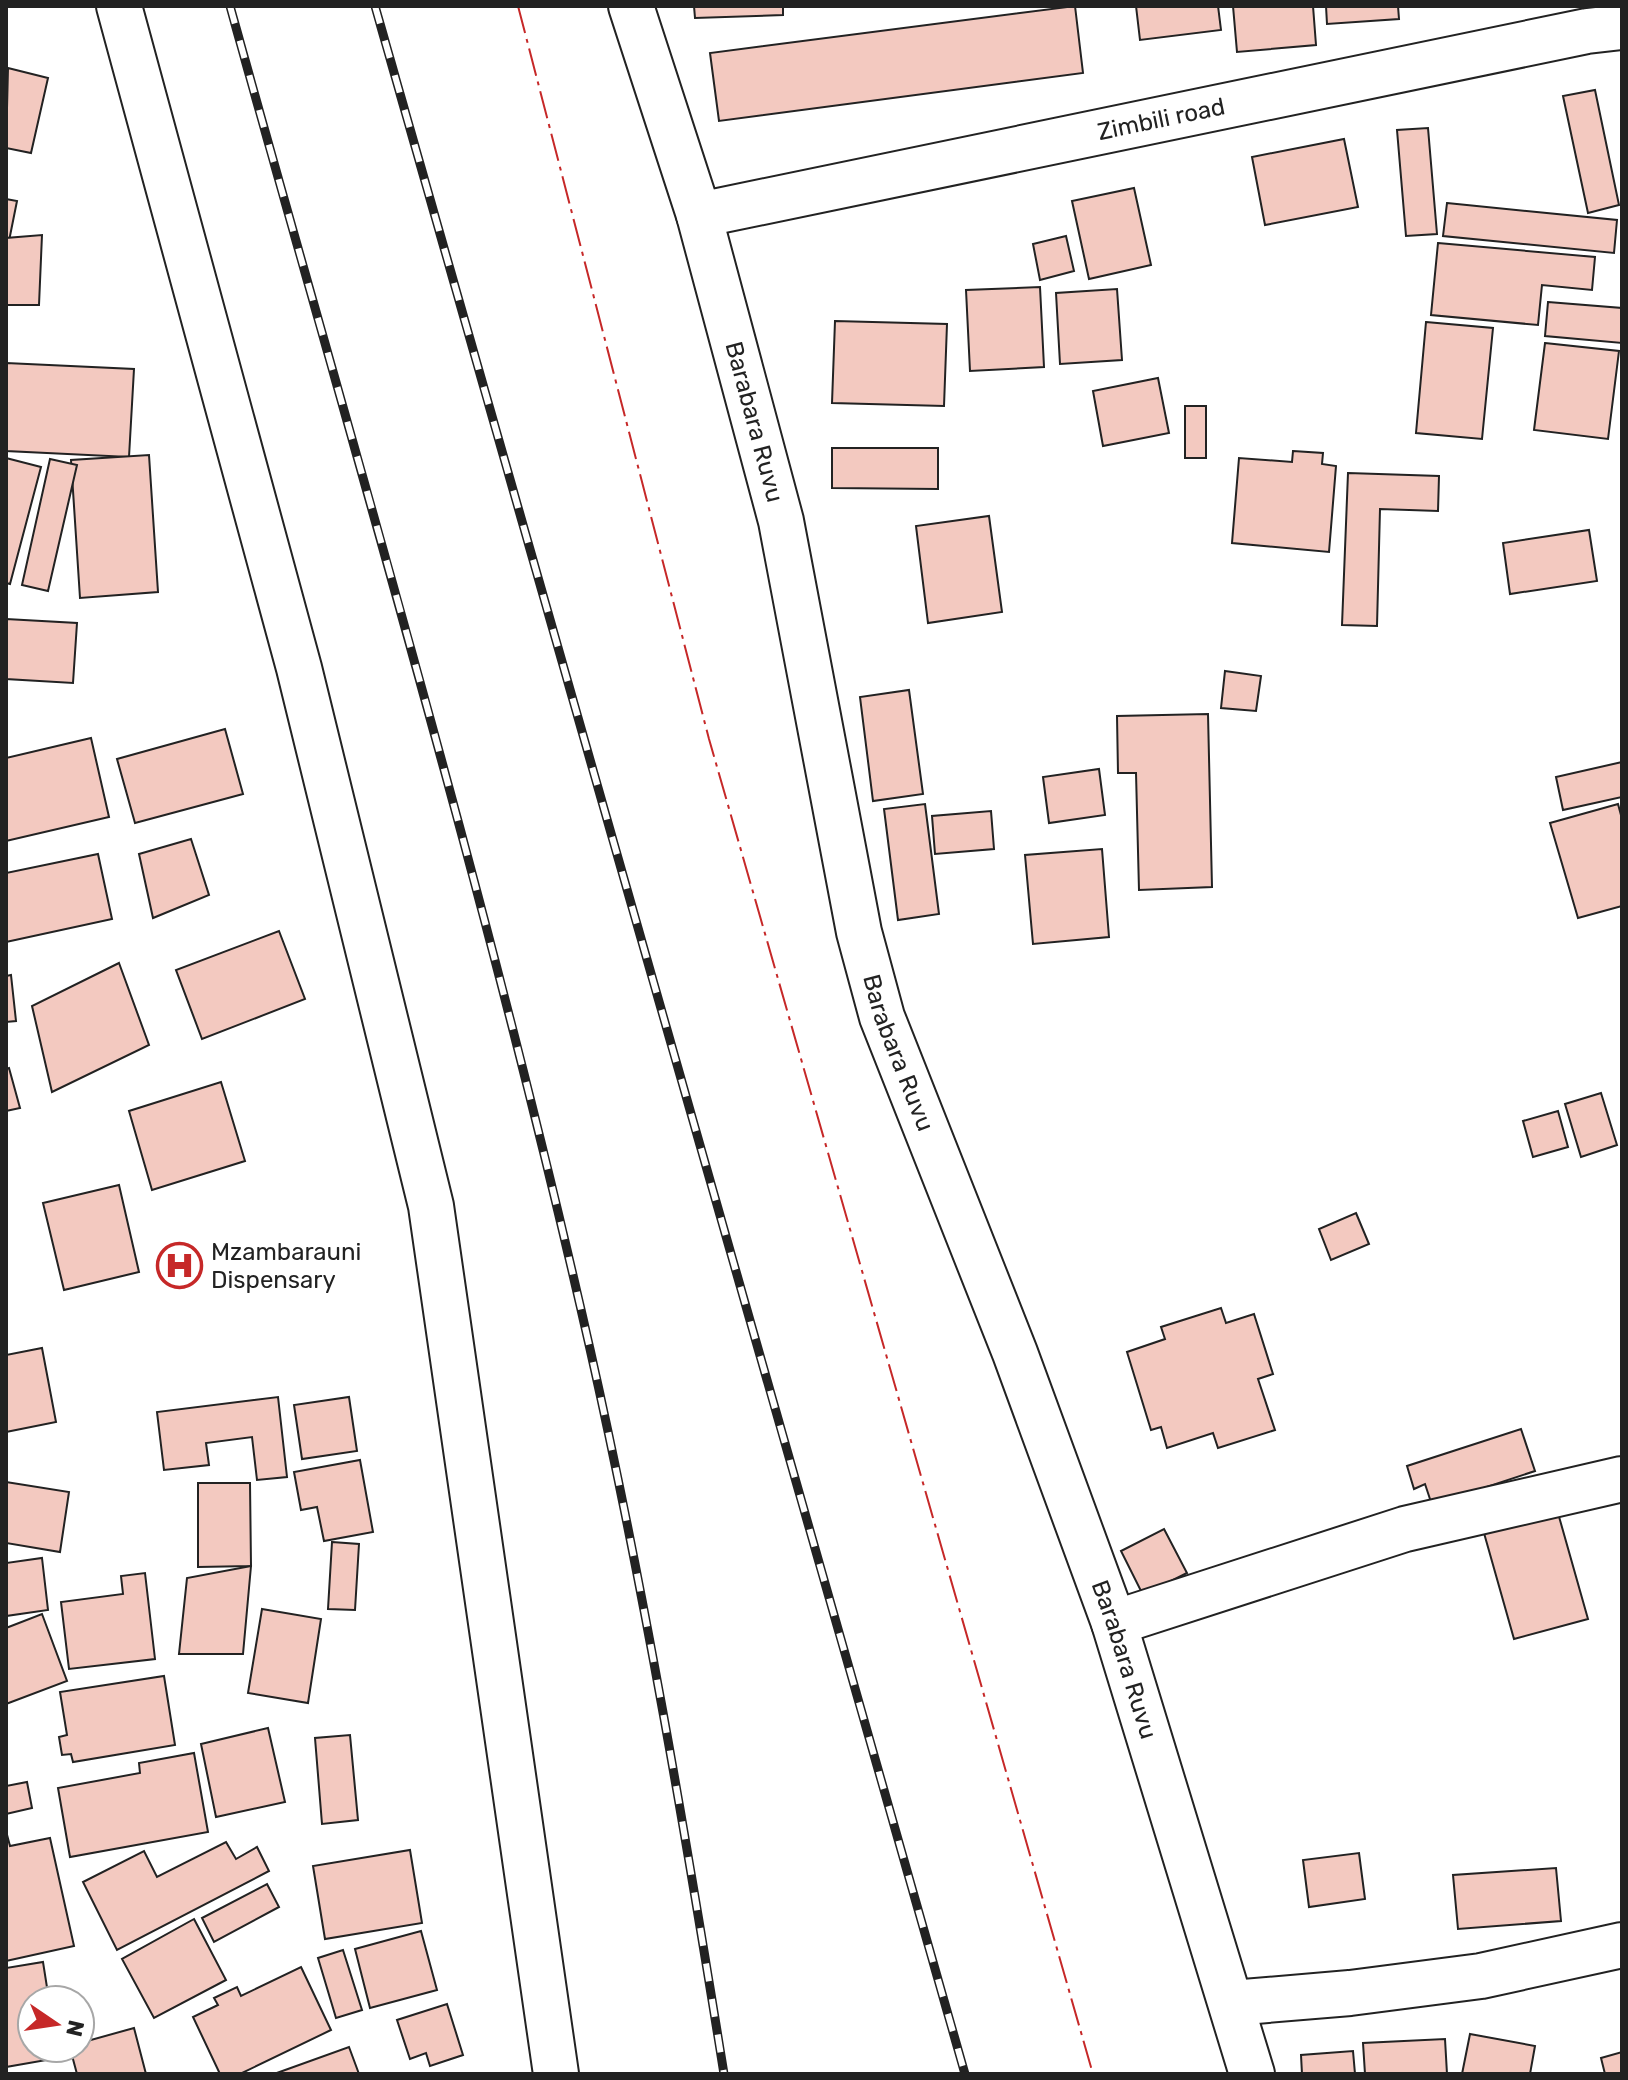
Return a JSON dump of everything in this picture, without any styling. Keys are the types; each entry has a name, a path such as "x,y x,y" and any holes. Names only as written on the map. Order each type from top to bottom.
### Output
{"street":[{"path":"119,6 299,668 431,1206 556,2074"},
{"name":"Barabara Ruvu","path":"631,6 699,215 781,521 859,932 882,1017 1015,1353 1114,1623 1252,2074"},
{"name":"Zimbili road","path":"699,215 1596,21"},
{"path":"1114,1623 1405,1529 1622,1479"},
{"path":"1232,2003 1350,1993 1481,1976 1622,1945"}],"building":[{"path":"694,6 783,6 783,15 695,18"},
{"path":"1075,6 1083,73 719,121 710,53"},
{"path":"1136,6 1218,6 1221,30 1140,40"},
{"path":"1233,6 1313,6 1316,45 1237,52"},
{"path":"1326,6 1398,6 1399,19 1327,24"},
{"path":"8,68 48,78 31,153 6,148"},
{"path":"1595,90 1619,205 1588,213 1563,96"},
{"path":"1428,128 1437,234 1406,236 1397,130"},
{"path":"1344,139 1358,207 1265,225 1252,157"},
{"path":"1134,188 1151,265 1089,279 1072,201"},
{"path":"6,199 17,201 7,251 6,251"},
{"path":"1447,203 1617,220 1614,253 1443,236"},
{"path":"42,235 39,305 6,305 6,238"},
{"path":"1066,236 1074,271 1040,280 1033,244"},
{"path":"1438,243 1595,257 1592,290 1542,285 1538,325 1431,315"},
{"path":"1040,287 1044,367 970,371 966,290"},
{"path":"1117,289 1122,360 1060,364 1056,293"},
{"path":"1548,302 1622,308 1622,343 1545,336"},
{"path":"835,321 947,324 944,406 832,403"},
{"path":"1426,322 1493,328 1482,439 1416,433"},
{"path":"1545,343 1619,351 1608,439 1534,430"},
{"path":"6,363 134,369 129,457 6,451"},
{"path":"1158,378 1169,433 1103,446 1093,391"},
{"path":"1185,406 1206,406 1206,458 1185,458"},
{"path":"832,448 938,448 938,489 832,488"},
{"path":"1293,451 1323,453 1322,464 1336,466 1329,552 1232,543 1239,458 1292,462"},
{"path":"149,455 158,592 80,598 71,460"},
{"path":"6,458 41,467 10,584 6,583"},
{"path":"50,459 77,465 48,591 22,585"},
{"path":"1348,473 1439,476 1438,511 1380,509 1377,626 1342,625"},
{"path":"989,516 1002,612 928,623 916,526"},
{"path":"1589,530 1597,581 1510,594 1503,543"},
{"path":"6,619 77,623 73,683 6,679"},
{"path":"1225,671 1261,676 1256,711 1221,708"},
{"path":"909,690 923,794 873,801 860,697"},
{"path":"1208,714 1212,887 1139,890 1136,773 1118,773 1117,716"},
{"path":"225,729 243,794 135,823 117,759"},
{"path":"91,738 109,817 6,841 6,758"},
{"path":"1622,762 1622,797 1563,810 1556,777"},
{"path":"1099,769 1105,815 1049,823 1043,777"},
{"path":"925,804 939,914 898,920 884,809"},
{"path":"1618,804 1622,819 1622,906 1578,918 1550,823"},
{"path":"991,811 994,849 935,854 932,816"},
{"path":"191,839 209,895 153,918 139,854"},
{"path":"1102,849 1109,937 1033,944 1025,855"},
{"path":"98,854 112,919 6,942 6,873"},
{"path":"279,931 305,999 202,1039 176,970"},
{"path":"119,963 149,1045 52,1092 32,1006"},
{"path":"11,975 16,1021 6,1022 6,976"},
{"path":"9,1068 20,1108 6,1111 6,1069"},
{"path":"221,1082 245,1161 152,1190 129,1111"},
{"path":"1601,1093 1617,1145 1581,1157 1565,1104"},
{"path":"1558,1111 1568,1147 1533,1157 1523,1121"},
{"path":"119,1185 139,1272 64,1290 43,1203"},
{"path":"1356,1213 1369,1244 1331,1260 1319,1229"},
{"path":"1221,1308 1226,1323 1254,1314 1273,1374 1258,1379 1275,1430 1218,1448 1213,1433 1167,1448 1161,1427 1151,1430 1127,1352 1165,1339 1161,1327"},
{"path":"42,1348 56,1422 6,1432 6,1355"},
{"path":"278,1397 287,1477 257,1480 252,1437 206,1443 209,1465 164,1470 157,1412"},
{"path":"349,1397 357,1451 302,1459 294,1405"},
{"path":"1521,1429 1535,1471 1432,1505 1425,1484 1414,1489 1407,1466"},
{"path":"360,1460 373,1532 324,1541 317,1507 301,1510 294,1472"},
{"path":"6,1482 69,1492 60,1552 6,1543"},
{"path":"198,1483 250,1483 251,1566 198,1567"},
{"path":"1556,1506 1588,1619 1514,1639 1482,1526"},
{"path":"1164,1529 1187,1573 1143,1595 1121,1551"},
{"path":"332,1542 359,1544 355,1610 328,1609"},
{"path":"42,1558 48,1610 6,1616 6,1563"},
{"path":"251,1566 243,1654 179,1654 187,1578"},
{"path":"145,1573 155,1659 69,1669 61,1602 123,1594 121,1576"},
{"path":"262,1609 321,1619 308,1703 248,1693"},
{"path":"42,1614 67,1681 6,1704 6,1628"},
{"path":"164,1676 175,1745 73,1762 71,1754 62,1755 59,1737 67,1735 60,1692"},
{"path":"268,1728 285,1802 216,1817 201,1744"},
{"path":"350,1735 358,1820 322,1824 315,1738"},
{"path":"194,1753 208,1832 70,1857 58,1788 140,1773 139,1763"},
{"path":"27,1782 32,1808 6,1814 6,1786"},
{"path":"6,1831 10,1846 50,1838 74,1946 6,1961"},
{"path":"226,1842 236,1859 257,1847 269,1871 117,1950 83,1882 144,1851 157,1877"},
{"path":"410,1850 422,1923 325,1939 313,1866"},
{"path":"1359,1853 1365,1899 1309,1907 1303,1860"},
{"path":"1556,1868 1561,1921 1458,1929 1453,1875"},
{"path":"267,1884 279,1907 214,1942 202,1918"},
{"path":"194,1919 226,1980 154,2018 122,1959"},
{"path":"421,1931 437,1990 370,2008 355,1949"},
{"path":"343,1950 362,2010 336,2018 318,1958"},
{"path":"43,1962 46,1984 16,1984 16,2064 23,2064 6,2067 6,1968"},
{"path":"301,1967 331,2030 240,2074 220,2074 193,2017 218,2005 214,1998 237,1987 241,1996"},
{"path":"447,2004 463,2055 430,2066 426,2053 410,2059 397,2020"},
{"path":"134,2028 146,2074 77,2074 74,2064 96,2064 96,2039"},
{"path":"1470,2034 1535,2046 1530,2074 1462,2074"},
{"path":"1445,2039 1447,2074 1365,2074 1363,2043"},
{"path":"349,2047 359,2074 274,2074"},
{"path":"1353,2051 1355,2074 1302,2074 1301,2055"},
{"path":"1622,2052 1622,2074 1605,2074 1601,2058"}],"railway":[{"path":"230,6 464,843 550,1180 610,1439 646,1620 724,2074"},
{"path":"375,6 965,2074"}],"power":[{"path":"518,6 709,739 1093,2074"}],"place":[{"name":"Mzambarauni Dispensary","path":"180,1266"}]}
